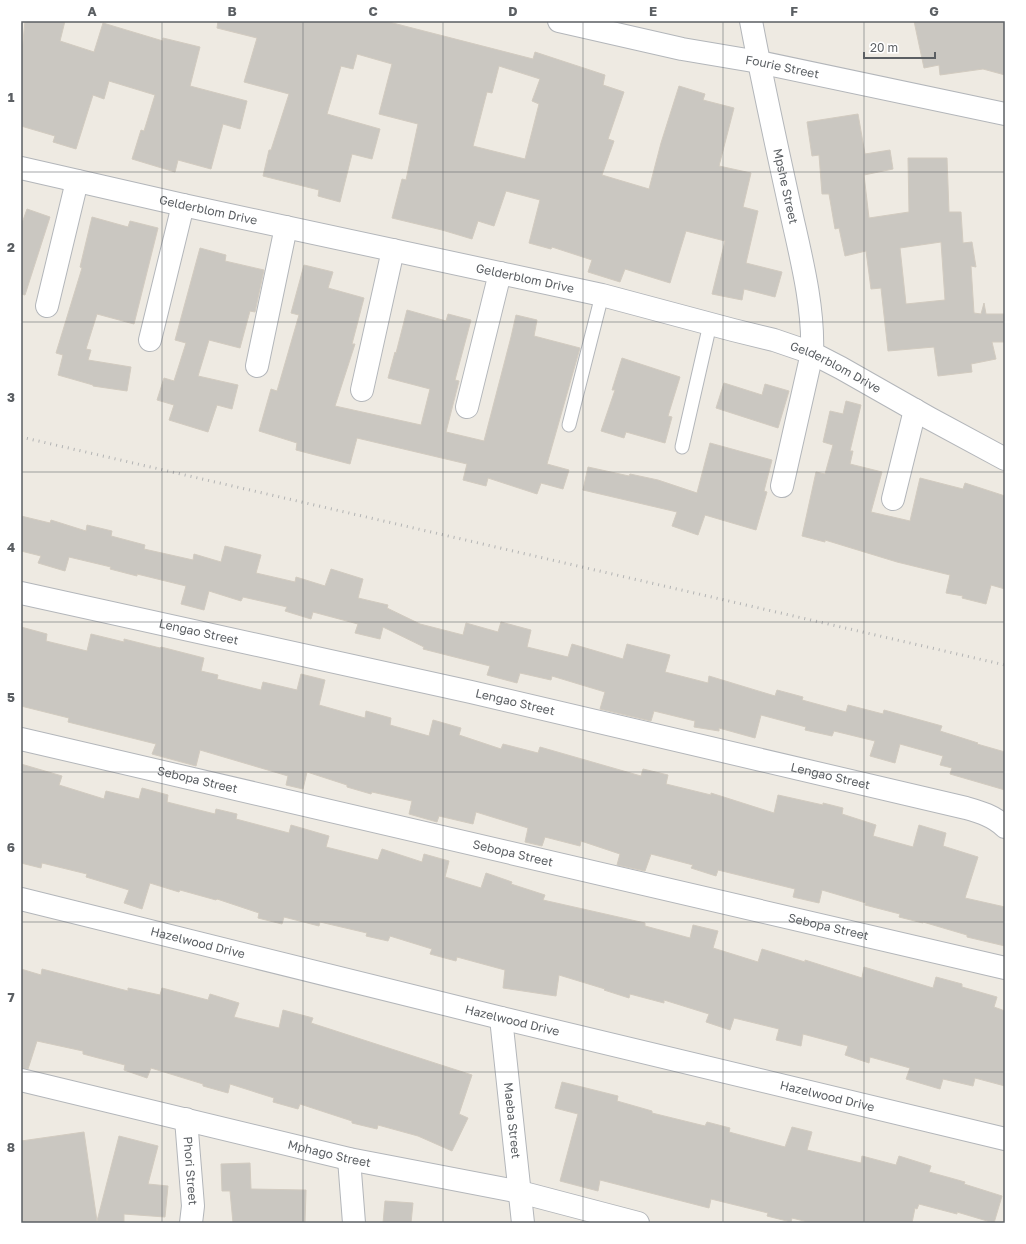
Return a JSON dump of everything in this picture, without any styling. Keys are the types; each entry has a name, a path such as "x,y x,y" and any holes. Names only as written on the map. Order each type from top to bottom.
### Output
{"street":[{"name":"Fourie Street","path":"559,21 682,49 759,62 1005,114"},
{"name":"Mpshe Street","path":"751,21 796,234 808,301 812,336 812,353 782,486"},
{"name":"Gelderblom Drive","path":"21,168 183,205 602,294 774,340 812,353 1005,459"},
{"path":"47,306 76,181"},
{"path":"150,340 183,205"},
{"path":"257,366 286,227"},
{"path":"362,390 393,250"},
{"path":"467,407 500,273"},
{"path":"893,499 915,410"},
{"name":"Lengao Street","path":"21,593 471,692 950,805 983,813 998,820 1005,826"},
{"name":"Sebopa Street","path":"21,739 1005,968"},
{"name":"Hazelwood Drive","path":"21,899 501,1018 1005,1139"},
{"name":"Maeba Street","path":"501,1018 523,1223"},
{"name":"Mphago Street","path":"21,1080 348,1159 520,1192 638,1223"},
{"name":"Phori Street","path":"186,1119 193,1206 191,1223"},
{"path":"348,1159 354,1223"}],"lane":[{"path":"569,425 602,294"},
{"path":"682,447 710,324"}],"building":[{"path":"25,21 65,21 60,41 94,52 103,23 163,41 163,38 200,47 190,86 247,101 240,129 223,124 211,169 178,160 175,172 132,159 141,130 144,131 155,95 109,81 104,99 93,95 76,149 53,142 55,136 21,126 21,62"},
{"path":"218,21 385,21 533,59 535,52 605,75 603,85 624,92 608,139 614,141 602,175 649,189 661,143 679,86 705,94 703,100 734,108 719,166 751,173 743,207 758,211 746,263 782,272 775,297 744,289 742,300 712,294 725,241 686,231 670,283 625,269 620,282 588,272 592,260 552,247 551,249 529,243 540,200 506,191 494,226 478,221 472,239 392,218 402,179 406,180 418,124 379,114 392,64 357,54 353,69 341,66 327,114 380,129 372,159 352,154 340,202 318,196 319,190 263,176 269,150 271,150 289,94 244,82 257,38 217,28","holes":["499,66 540,79 532,101 539,104 525,159 473,146 487,92 492,93"]},
{"path":"914,21 1005,21 1005,75 983,69 940,75 939,65 924,68"},
{"path":"858,114 865,154 890,150 893,169 864,175 869,218 909,212 908,158 947,158 949,212 961,212 963,243 972,242 976,267 971,266 974,313 981,314 984,303 986,314 1005,314 1005,342 992,342 996,359 971,364 972,372 938,376 934,347 888,351 881,288 871,289 866,251 845,256 839,228 835,229 829,194 822,194 819,155 812,156 807,122","holes":["941,242 945,300 906,304 900,248"]},
{"path":"27,209 50,217 25,295 21,294 21,226"},
{"path":"92,217 128,227 130,221 158,228 134,324 97,314 86,349 91,350 88,360 131,367 127,391 93,386 58,375 63,355 56,353 82,268 80,267"},
{"path":"200,248 226,255 225,261 264,270 255,312 250,311 240,348 209,340 198,376 238,385 232,409 217,405 208,432 169,420 174,405 157,400 164,378 174,381 186,343 175,340"},
{"path":"304,265 333,272 328,288 364,298 352,344 355,344 335,406 421,425 430,389 388,378 407,310 446,321 448,314 471,320 455,380 459,381 446,432 484,441 516,315 537,320 534,336 580,348 547,464 569,470 563,489 541,483 537,494 488,478 486,486 463,480 467,464 357,438 350,464 296,450 297,443 259,431 271,389 277,391 299,315 291,313"},
{"path":"622,358 680,377 668,416 672,417 665,443 626,432 624,438 601,431 615,390 612,390"},
{"path":"724,383 762,395 765,384 789,391 778,428 716,408"},
{"path":"846,401 861,405 850,451 853,451 850,464 882,472 871,512 910,521 920,478 963,489 965,483 1005,496 1005,589 991,585 986,604 962,598 963,596 946,593 950,575 897,562 825,540 825,542 802,536 816,472 825,474 833,445 823,442 830,411 843,414"},
{"path":"710,443 772,460 764,491 767,492 756,530 705,515 698,535 672,526 677,512 583,490 588,467 629,476 630,474 658,480 697,493"},
{"path":"21,516 50,523 51,520 86,531 87,525 112,531 111,536 145,545 144,549 193,560 194,554 221,562 225,546 261,555 256,573 295,582 296,577 325,586 331,569 363,579 358,598 388,605 387,608 420,624 463,635 466,623 498,632 501,622 531,630 527,647 568,657 572,644 623,659 627,644 670,655 665,672 708,683 709,676 775,696 777,690 803,697 802,700 846,712 848,705 883,714 884,710 942,726 940,731 1005,752 1005,790 950,774 952,768 940,765 943,756 900,744 895,763 870,756 875,741 834,731 832,736 805,730 806,727 761,715 755,738 719,728 719,731 694,727 695,721 654,711 651,721 600,709 605,692 552,676 551,680 520,673 517,683 487,675 490,666 423,649 424,647 383,627 380,639 355,633 358,624 313,612 311,619 285,611 287,607 243,597 241,601 209,591 204,610 181,604 186,586 137,574 137,576 110,569 111,567 69,557 65,571 38,563 41,556 21,551"},
{"path":"21,627 47,634 46,641 87,651 91,634 124,642 124,639 204,658 201,671 218,675 217,679 261,690 263,682 297,690 301,674 325,680 319,705 365,718 366,711 391,718 390,725 429,736 433,720 461,728 459,735 501,749 503,744 538,753 540,747 641,776 643,769 668,775 666,784 711,795 711,793 774,813 778,795 823,805 823,803 843,808 842,814 876,825 873,836 913,847 919,825 946,833 943,846 978,857 965,898 1005,907 1005,946 967,937 967,935 923,922 899,917 900,914 865,905 866,903 822,890 819,903 793,897 795,889 718,870 716,876 691,868 693,865 651,854 645,871 617,865 620,854 581,841 580,846 545,837 542,846 525,842 528,828 476,812 473,824 439,816 437,822 409,814 412,801 372,792 371,794 307,772 303,789 286,785 288,776 200,750 196,766 152,754 156,744 68,722 69,718 21,706"},
{"path":"21,764 62,776 59,785 104,799 106,791 139,799 142,788 168,795 167,802 215,814 216,809 237,814 236,819 289,833 291,825 329,836 326,847 378,860 382,849 422,862 424,854 449,861 445,877 481,888 486,873 512,882 511,884 545,895 543,900 645,923 645,926 690,938 693,925 718,931 713,948 758,962 762,949 805,962 805,960 862,978 864,967 933,988 936,977 962,984 962,987 997,997 994,1007 1005,1011 1005,1086 975,1078 973,1086 943,1079 940,1089 906,1079 910,1068 870,1057 869,1063 845,1055 848,1046 803,1034 801,1046 776,1040 779,1029 734,1018 730,1030 706,1022 709,1014 664,1000 664,1003 630,994 629,998 559,975 556,996 503,988 505,970 457,957 456,961 430,954 432,949 390,936 388,941 366,936 367,933 320,922 319,926 284,917 282,924 258,918 259,913 217,899 216,900 180,890 179,892 150,883 142,909 124,903 129,890 86,877 87,874 42,863 41,868 21,863"},
{"path":"21,969 41,975 42,969 128,991 128,988 160,995 162,988 208,1000 210,994 239,1003 234,1017 279,1028 283,1010 313,1018 311,1023 472,1075 459,1114 468,1118 452,1151 418,1136 378,1125 377,1129 352,1123 352,1121 300,1104 298,1109 273,1102 274,1098 230,1084 228,1093 151,1068 147,1078 124,1070 125,1065 83,1054 83,1051 37,1041 28,1069 21,1068"},
{"path":"562,1082 618,1096 617,1101 652,1111 652,1113 705,1126 707,1122 730,1128 729,1132 785,1147 792,1127 812,1132 807,1150 861,1163 862,1156 896,1165 899,1156 931,1166 929,1172 965,1182 964,1184 1002,1196 994,1223 957,1212 957,1214 919,1204 917,1209 915,1208 912,1223 812,1223 792,1218 791,1222 767,1216 768,1213 711,1199 709,1208 600,1180 598,1191 560,1181 578,1114 555,1108"},
{"path":"84,1132 97,1221 119,1136 158,1146 148,1184 168,1186 165,1217 124,1214 124,1223 21,1223 21,1141"},
{"path":"250,1163 251,1189 306,1190 305,1223 233,1223 230,1191 222,1191 221,1164"},
{"path":"385,1201 413,1203 411,1223 383,1223"}],"railway":[{"path":"21,437 1005,665"}]}
